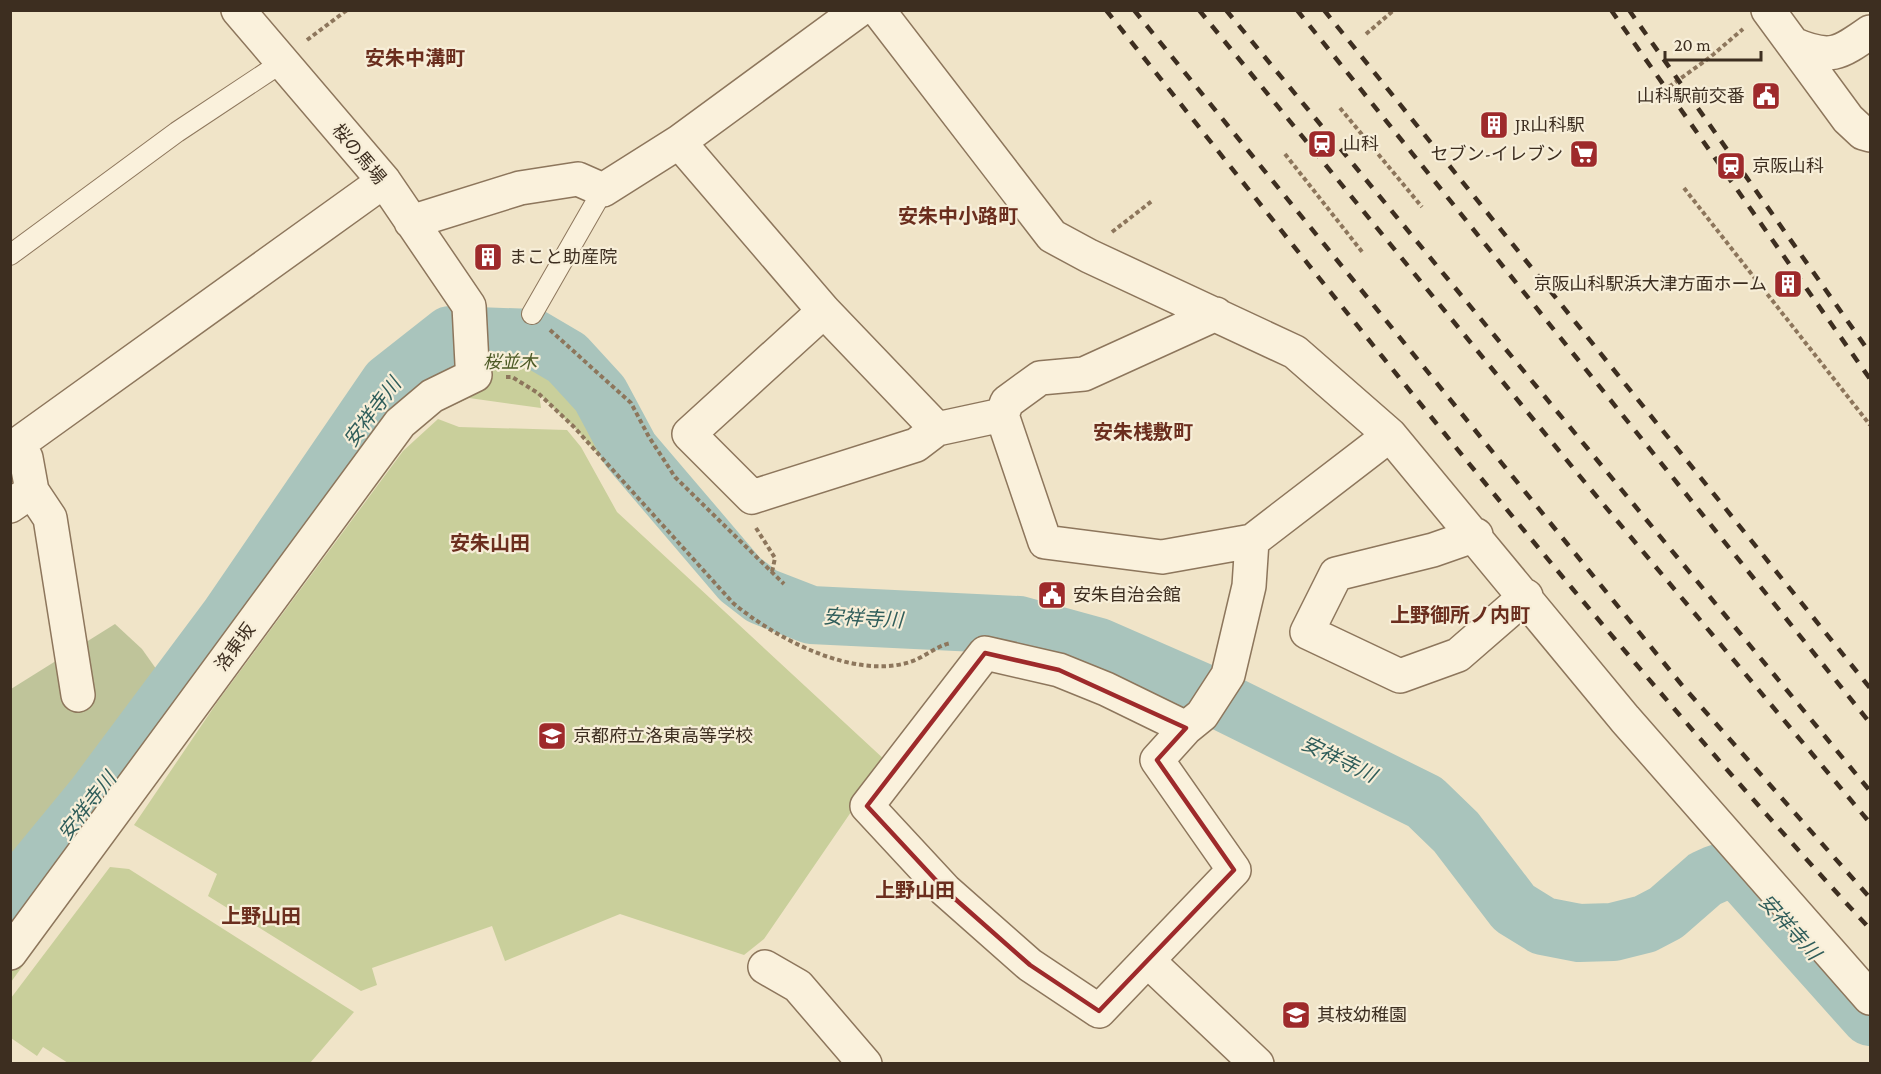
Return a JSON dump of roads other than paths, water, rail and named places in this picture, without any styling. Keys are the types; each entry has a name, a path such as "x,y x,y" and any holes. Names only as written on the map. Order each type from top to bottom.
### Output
{"street":[{"name":"桜の馬場","path":"238,10 384,181 469,306 473,370"},
{"path":"411,222 520,188 578,179 603,190 679,142 859,10"},
{"path":"878,10 1052,236 1089,256 1295,352 1390,435 1476,535 1625,719 1870,998"},
{"path":"1768,10 1848,119 1863,133 1870,135"},
{"path":"1793,44 1830,55 1846,49 1870,32"},
{"path":"679,142 824,311 938,429"},
{"path":"78,695 50,518 21,498 26,458 14,438 384,181"},
{"path":"824,311 689,434 752,497 916,445 938,429 1002,415"},
{"path":"1216,314 1084,374 1040,378 1007,402 1002,415 1045,542 1162,557 1252,541 1390,435"},
{"name":"洛東坂","path":"10,953 400,423 432,396 473,370"},
{"path":"1476,535 1433,550 1335,574 1307,632 1400,676 1458,656 1526,596"},
{"path":"1194,722 1059,670 985,653 867,806 945,890 1030,966 1100,1011 1234,870 1157,760 1194,722 1228,675 1249,586 1252,541"},
{"path":"1148,961 1257,1064"},
{"path":"765,967 798,986 865,1064"}],"lane":[{"path":"10,255 177,132 280,61"},
{"path":"532,314 603,190"}],"water":[{"path":"1757,877 1870,1005 1870,1028 1742,890"}],"waterway":[{"name":"安祥寺川","path":"10,900 94,798 229,617 389,383 450,335 533,338 567,358 600,394 630,450 740,579 762,596 811,615 1019,625 1099,647 1211,696 1425,802 1456,832 1514,908 1543,926 1579,933 1613,932 1645,924 1666,913 1705,879 1728,870 1745,877 1870,1017"}],"railway":[{"path":"1106,10 1386,361 1575,592 1770,818 1870,929"},
{"path":"1134,10 1681,684 1870,898"},
{"path":"1199,10 1578,474 1870,823"},
{"path":"1226,10 1870,791"},
{"path":"1297,10 1870,723"},
{"path":"1324,10 1870,688"},
{"path":"1611,10 1870,379"},
{"path":"1629,10 1870,353"}],"place":[{"name":"山科駅前交番","path":"1766,96"},
{"name":"JR山科駅","path":"1494,125"},
{"name":"山科","path":"1322,144"},
{"name":"セブン-イレブン","path":"1584,154"},
{"name":"京阪山科","path":"1731,166"},
{"name":"まこと助産院","path":"488,257"},
{"name":"京阪山科駅浜大津方面ホーム","path":"1788,284"},
{"name":"安朱自治会館","path":"1052,595"},
{"name":"京都府立洛東高等学校","path":"552,736"},
{"name":"其枝幼稚園","path":"1296,1015"}],"district":[{"name":"安朱中溝町","path":"415,58"},
{"name":"安朱中小路町","path":"958,216"},
{"name":"安朱桟敷町","path":"1143,432"},
{"name":"安朱山田","path":"490,543"},
{"name":"上野御所ノ内町","path":"1460,615"},
{"name":"上野山田","path":"915,890"},
{"name":"上野山田","path":"261,916"}],"park label":[{"name":"桜並木","path":"510,362"}]}
